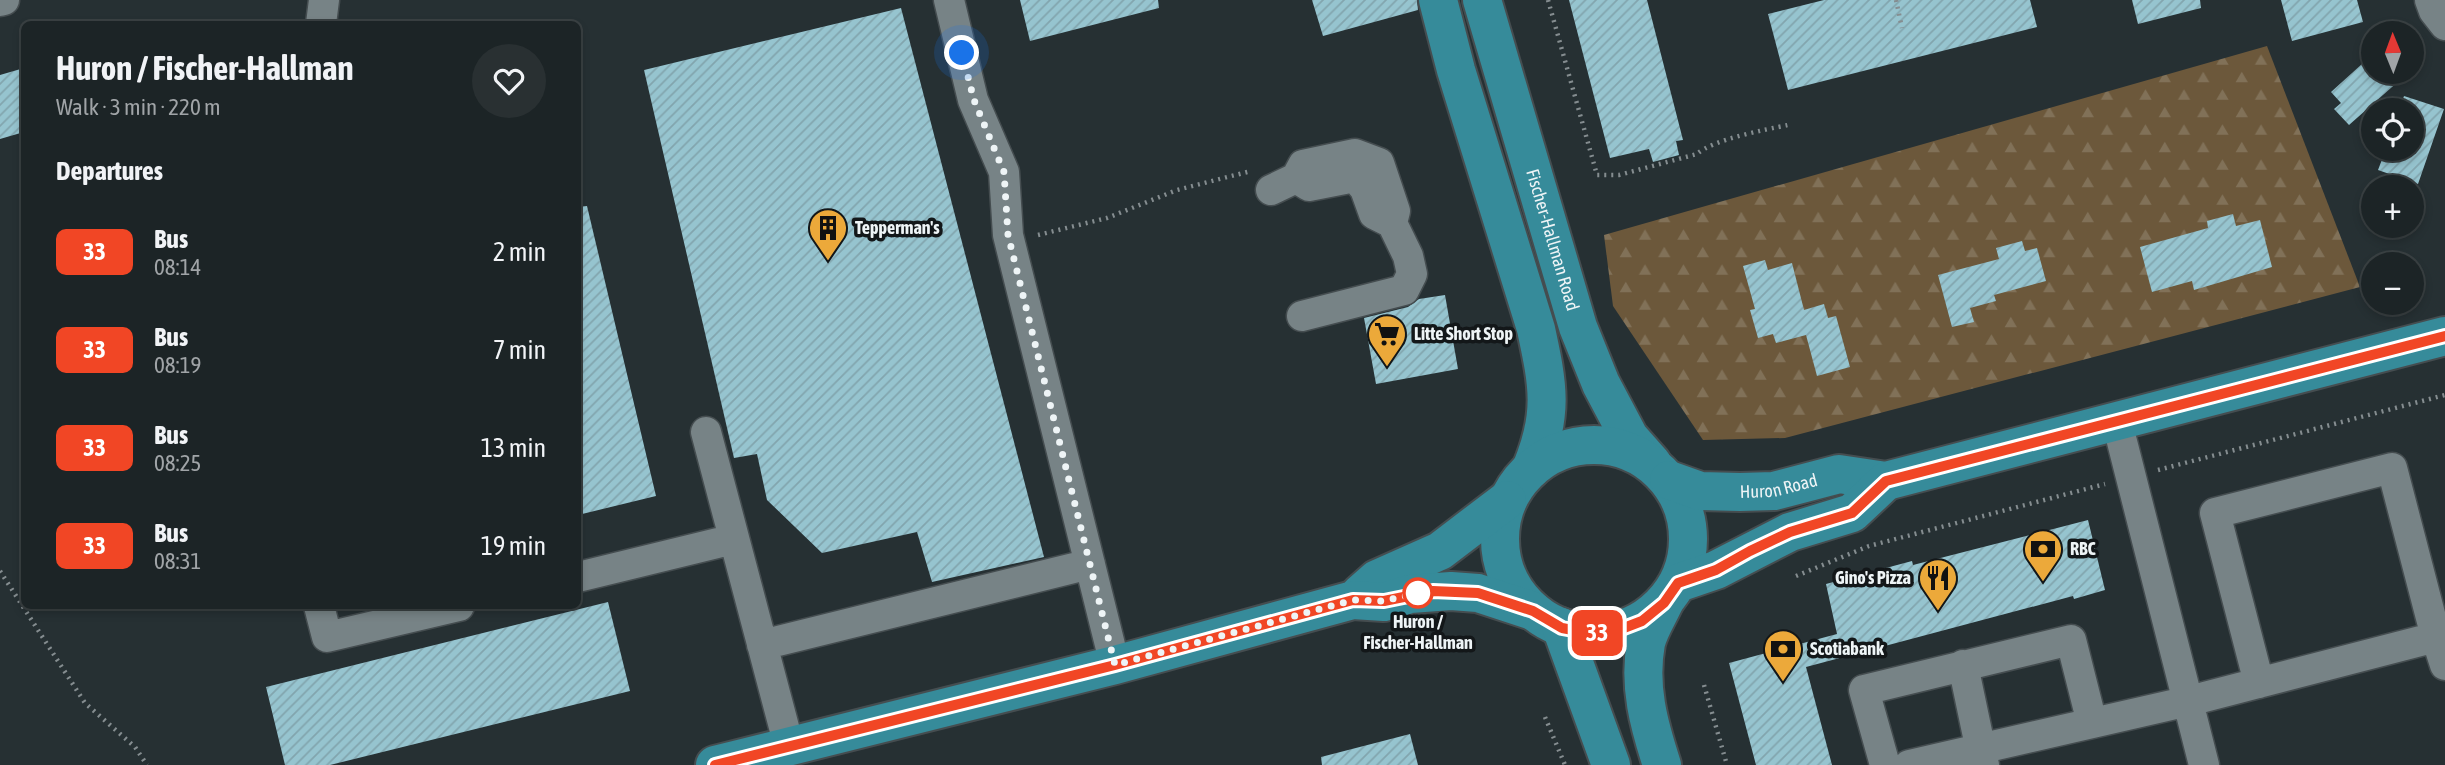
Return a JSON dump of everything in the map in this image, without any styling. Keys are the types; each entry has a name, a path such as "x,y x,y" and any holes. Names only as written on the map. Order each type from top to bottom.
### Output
{"main road":[{"path":"1438,0 1456,70 1536,329 1545,372 1548,418 1543,441 1531,469"},
{"name":"Fischer-Hallman Road","path":"1482,0 1578,327 1601,384 1629,438 1661,472"},
{"name":"Huron Road","path":"1661,472 1700,491 1774,491 1839,474 1886,481 2445,336"},
{"path":"1611,765 1547,619 1512,585 1501,553 1500,530 1507,500 1518,483 1531,469 1551,456 1573,447 1601,445 1629,451 1661,472 1686,513 1689,549 1671,593 1646,642 1643,690 1648,724 1662,765"},
{"name":"Huron Road","path":"1671,593 1790,532 1852,513 1886,481"},
{"path":"1353,600 1377,579 1440,551 1507,500"},
{"path":"715,765 1115,665 1353,600 1384,601 1410,594 1451,591 1478,593 1589,633 1616,631 1642,621 1671,593"}],"street":[{"path":"321,21 324,0"},
{"path":"948,0 974,100 1004,172 1010,242 1115,665"},
{"path":"2430,0 2434,11 2445,25"},
{"path":"1273,179 1309,186 1355,177 1365,189 1374,214 1392,223 1408,256 1412,274 1404,290 1302,316"},
{"path":"2117,422 2204,765"},
{"path":"706,432 789,746"},
{"path":"1909,765 1982,757 2092,723 2259,683 2440,651 2392,468 2215,513 2259,683"},
{"path":"581,576 734,539"},
{"path":"762,645 1090,564"},
{"path":"320,609 327,637 415,611 433,609"},
{"path":"1885,765 1864,690 2071,640 2092,723"},
{"path":"1962,665 1982,757"}],"path":[{"path":"1548,0 1597,175 1619,175 1697,154 1703,149 1747,134 1788,125"},
{"path":"1896,0 1902,27"},
{"path":"1010,242 1107,218 1177,190 1273,179"},
{"path":"0,571 21,604"},
{"path":"24,609 85,703 135,747 147,765"},
{"path":"1704,685 1727,765"},
{"path":"1545,717 1565,765"}],"green space":[{"path":"2267,46 2360,287 1785,438 1703,440 1613,306 1604,235"}],"building":[{"path":"1020,0 1158,0 1159,8 1030,41"},
{"path":"1312,0 1417,0 1418,10 1323,36"},
{"path":"1569,0 1647,0 1683,140 1676,141 1679,155 1653,162 1649,149 1610,158"},
{"path":"1824,0 2030,0 2037,27 1788,90 1768,14"},
{"path":"2132,0 2200,0 2201,8 2138,24"},
{"path":"2281,0 2357,0 2361,23 2292,41"},
{"name":"Tepperman's","path":"901,8 1044,557 932,582 917,532 822,553 767,500 757,454 734,458 644,70"},
{"path":"2361,65 2361,84 2395,84 2380,98 2361,98 2361,114 2349,125 2334,109 2341,103 2331,92"},
{"path":"21,69 21,133 0,139 0,75"},
{"path":"2424,102 2444,109 2421,175 2392,175 2378,170 2381,161 2424,161"},
{"path":"587,206 656,496 581,514 581,207"},
{"path":"2233,214 2236,226 2260,220 2272,267 2194,290 2192,281 2152,292 2140,247 2208,228 2207,221"},
{"path":"2022,241 2025,251 2037,248 2046,281 1994,295 1996,301 1970,308 1974,322 1952,327 1938,275 1999,259 1996,248"},
{"path":"1765,260 1768,270 1792,263 1804,310 1824,304 1828,318 1836,316 1850,367 1817,376 1806,335 1776,343 1773,334 1758,338 1750,310 1755,309 1743,266"},
{"path":"1445,295 1458,369 1376,384 1364,318 1408,307 1419,299"},
{"path":"2088,520 2105,590 2074,599 2073,596 1806,667 1832,765 1756,765 1729,663 1837,634 1826,584 1912,561 1913,565"},
{"path":"608,602 630,691 330,765 285,765 266,687"},
{"path":"1410,734 1418,765 1322,765 1321,757"}],"bus line":[{"name":"33","path":"715,765 1115,665 1353,600 1384,601 1433,591 1478,593 1533,611 1562,628 1589,633 1616,631 1642,621 1664,603 1678,583 1716,570 1790,532 1852,513 1886,481 2445,336"}],"place":[{"name":"Tepperman's","path":"828,262"},
{"name":"Litte Short Stop","path":"1387,368"},
{"name":"RBC","path":"2043,583"},
{"name":"Huron / Fischer-Hallman","path":"1418,593"},
{"name":"Gino's Pizza","path":"1938,612"},
{"name":"Scotiabank","path":"1783,683"}],"route":[{"path":"962,53 974,100 1004,172 1008,235 1115,665 1353,600 1384,601 1418,593"}]}
